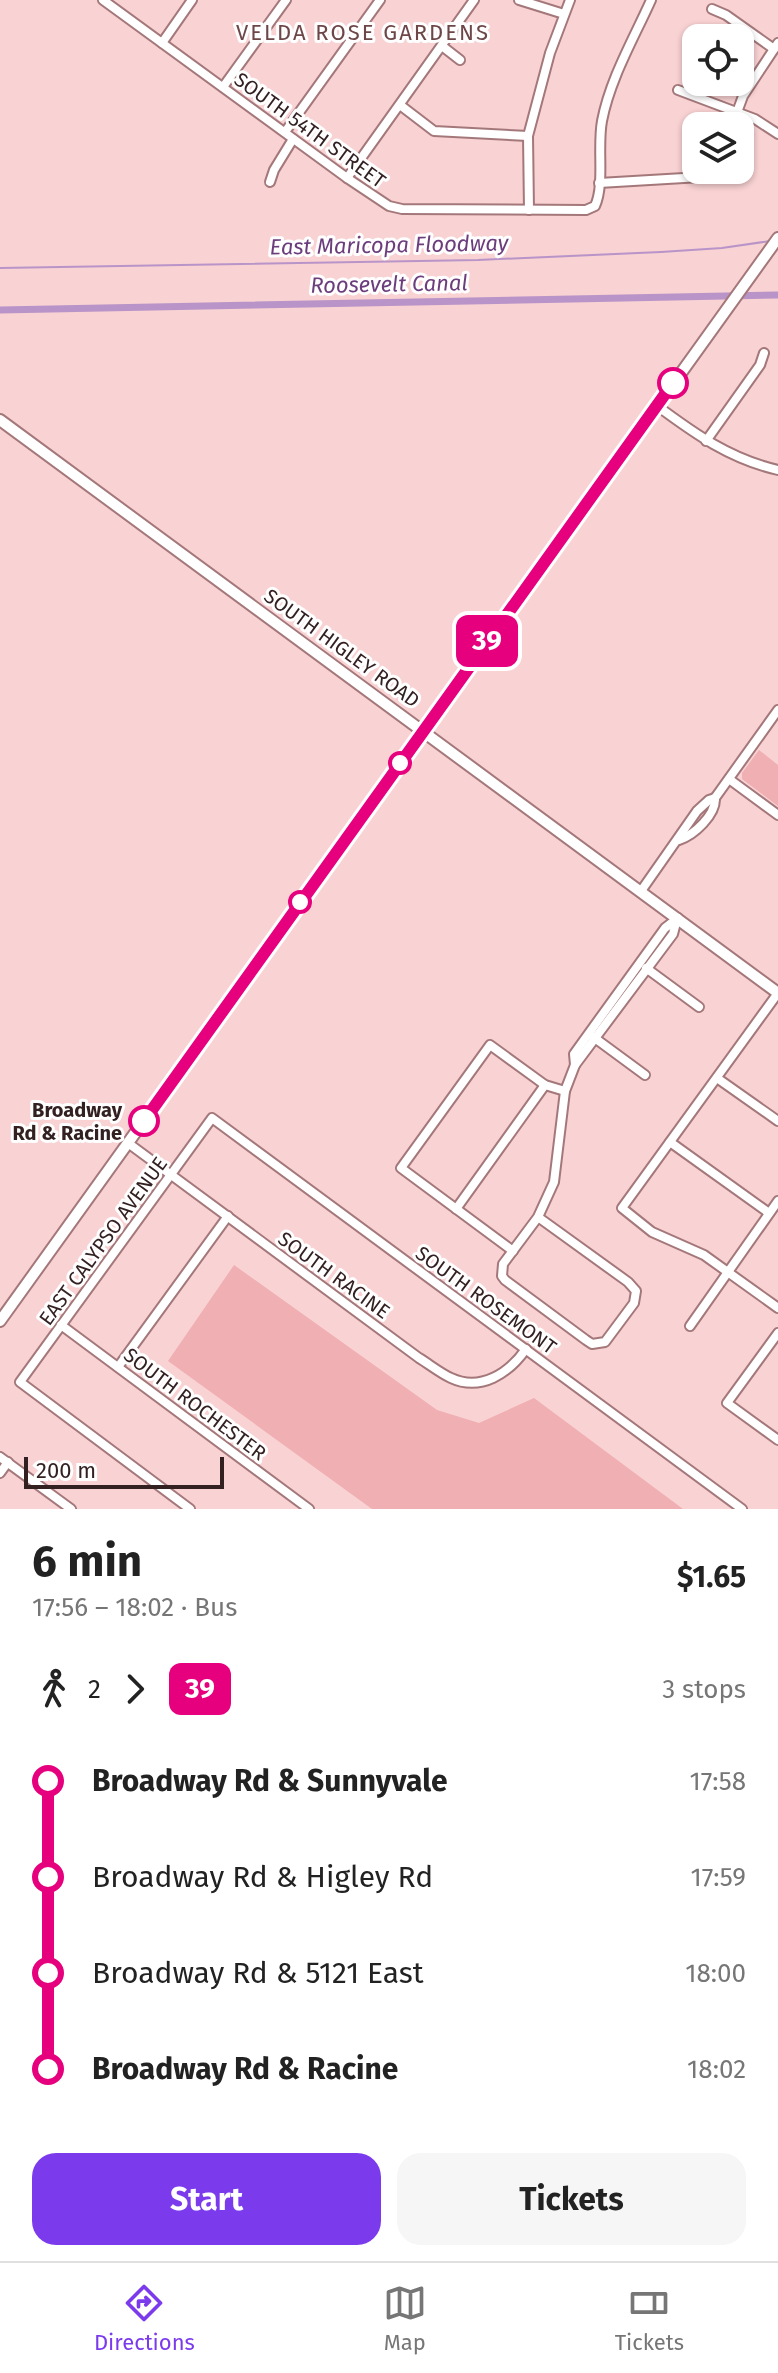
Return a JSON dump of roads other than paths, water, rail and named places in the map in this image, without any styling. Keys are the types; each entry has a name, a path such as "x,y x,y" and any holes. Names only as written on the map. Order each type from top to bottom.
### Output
{"main road":[{"path":"0,1321 778,238"},
{"name":"SOUTH HIGLEY ROAD","path":"0,420 778,993"}],"street":[{"name":"SOUTH 54TH STREET","path":"103,0 389,206 402,209 586,210 595,206 599,183"},
{"path":"223,87 286,0"},
{"path":"285,132 380,0"},
{"path":"347,178 474,0"},
{"path":"519,0 564,14"},
{"path":"529,210 528,136 541,81 570,0"},
{"path":"651,0 602,118 598,147 599,183 682,176"},
{"path":"162,43 189,1"},
{"path":"678,90 737,112 753,77 776,46 712,9"},
{"path":"442,46 460,60"},
{"path":"400,105 434,131 528,136"},
{"path":"754,119 778,134"},
{"path":"270,182 293,139"},
{"path":"706,441 760,365 764,353"},
{"path":"656,405 706,441 744,461 778,470"},
{"path":"641,891 679,840 687,837 707,818 716,806 715,798 778,710"},
{"path":"729,779 778,815"},
{"path":"592,1036 639,963 665,928 678,918"},
{"path":"538,1217 636,1291 634,1303 612,1335 599,1345 592,1344 505,1280 502,1276 503,1264 538,1217 554,1182 565,1091 575,1065 574,1054 647,969 673,934 678,918"},
{"path":"639,963 699,1007"},
{"path":"778,993 622,1208 652,1232 704,1255 778,1308"},
{"path":"592,1036 645,1075"},
{"path":"513,1251 401,1168 490,1045 545,1085 565,1091"},
{"path":"717,1078 778,1121"},
{"path":"456,1209 545,1085"},
{"name":"EAST CALYPSO AVENUE","path":"190,1509 20,1382 212,1118"},
{"name":"SOUTH ROSEMONT","path":"212,1118 742,1509"},
{"path":"670,1142 769,1213"},
{"name":"SOUTH RACINE","path":"128,1143 452,1379 483,1382 499,1377 515,1364 526,1349"},
{"path":"690,1326 778,1201"},
{"path":"118,1367 228,1216"},
{"name":"SOUTH ROCHESTER","path":"61,1325 309,1509"},
{"path":"778,1333 727,1403 778,1440"},
{"path":"0,1473 4,1460 60,1506 71,1509"}],"waterway":[{"name":"East Maricopa Floodway","path":"0,268 478,260 661,252 770,241"},
{"name":"Roosevelt Canal","path":"0,310 778,295"}],"place":[{"name":"Broadway Rd & Racine","path":"144,1121"}],"district":[{"name":"VELDA ROSE GARDENS","path":"363,32"}]}
